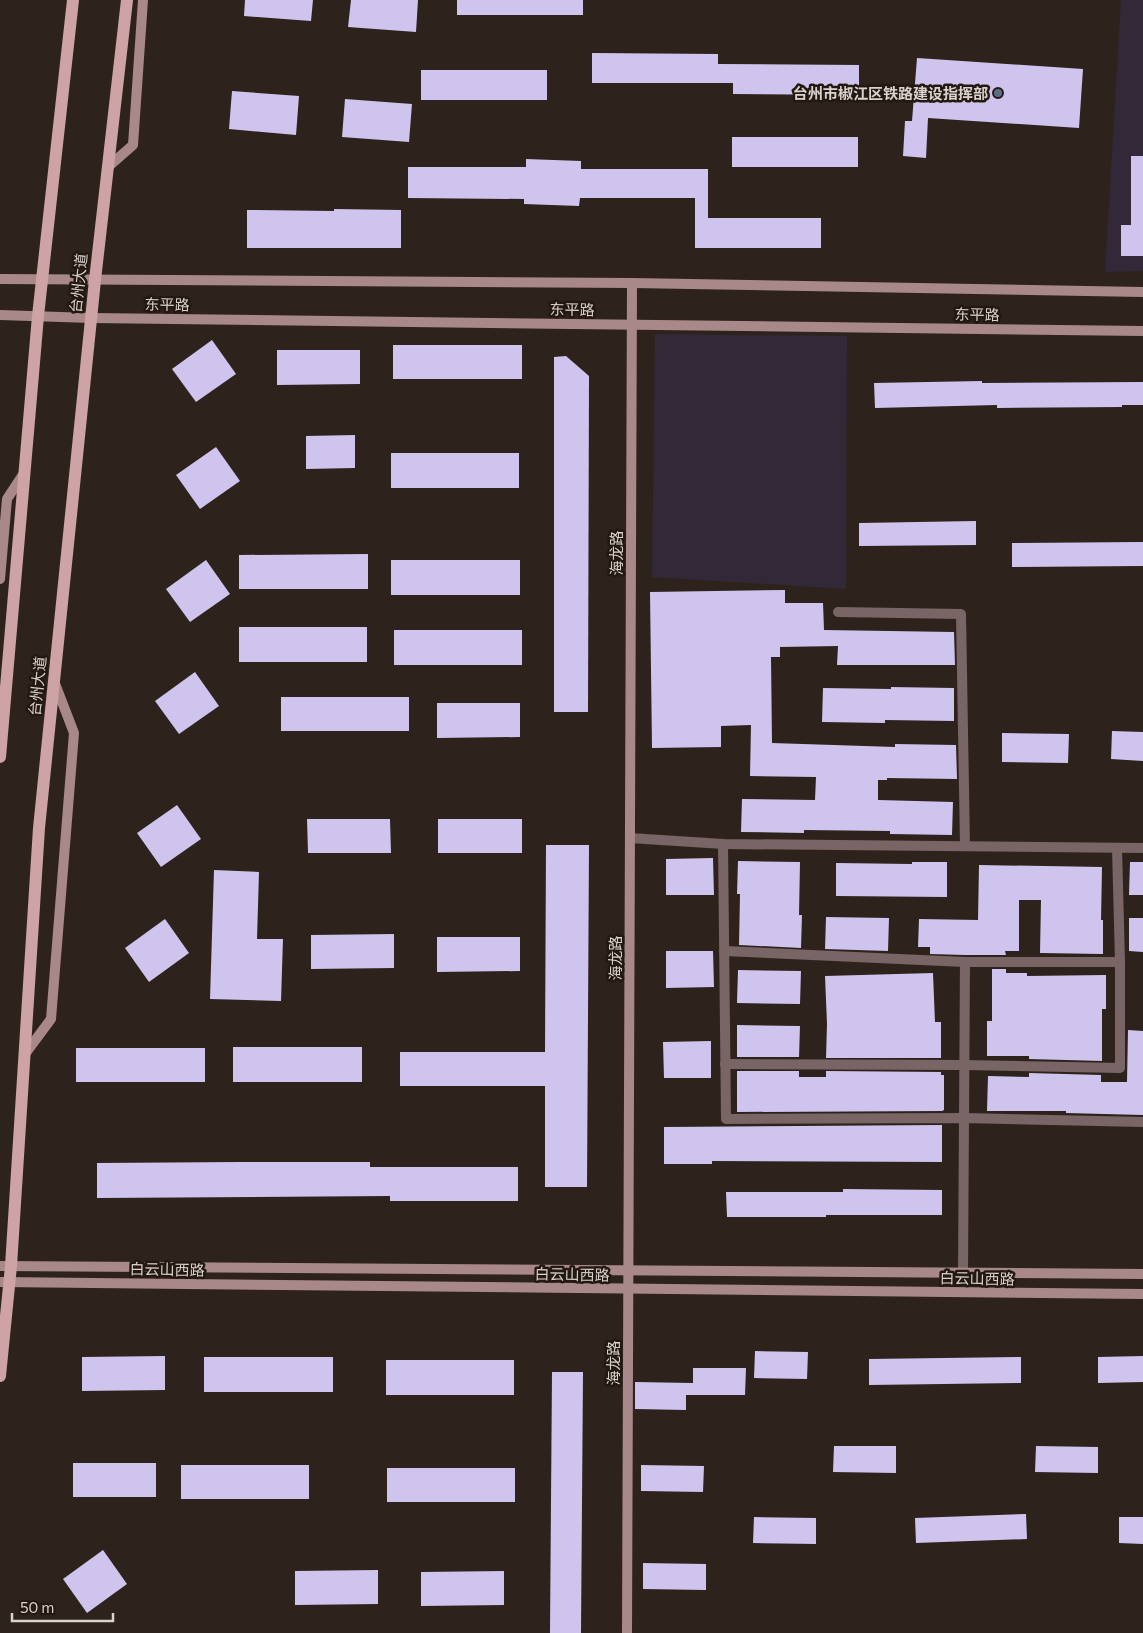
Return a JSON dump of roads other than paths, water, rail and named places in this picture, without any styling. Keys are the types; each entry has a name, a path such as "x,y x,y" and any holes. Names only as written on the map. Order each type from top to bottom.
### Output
{"main road":[{"name":"台州大道","path":"0,757 38,316 73,0"},
{"name":"台州大道","path":"0,1376 6,1266 24,1054 39,828 95,280 127,0"},
{"path":"108,167 133,145 143,0"},
{"name":"东平路","path":"0,280 632,283 1143,292"},
{"name":"海龙路","path":"627,1633 632,283"},
{"name":"东平路","path":"0,315 91,318 1143,331"},
{"path":"0,579 7,499 25,472"},
{"path":"24,1054 51,1019 73,752 74,733 54,681"},
{"name":"白云山西路","path":"6,1266 1143,1274"},
{"name":"白云山西路","path":"5,1282 1143,1294"}],"street":[{"path":"838,612 961,614 965,846"},
{"path":"630,838 723,844 1143,848"},
{"path":"723,844 726,1119 964,1118 1143,1122"},
{"path":"725,1064 1120,1068 1117,848"},
{"path":"724,951 965,962 1120,962"},
{"path":"963,1273 965,962"}],"place":[{"name":"台州市椒江区铁路建设指挥部","path":"998,93"}]}
